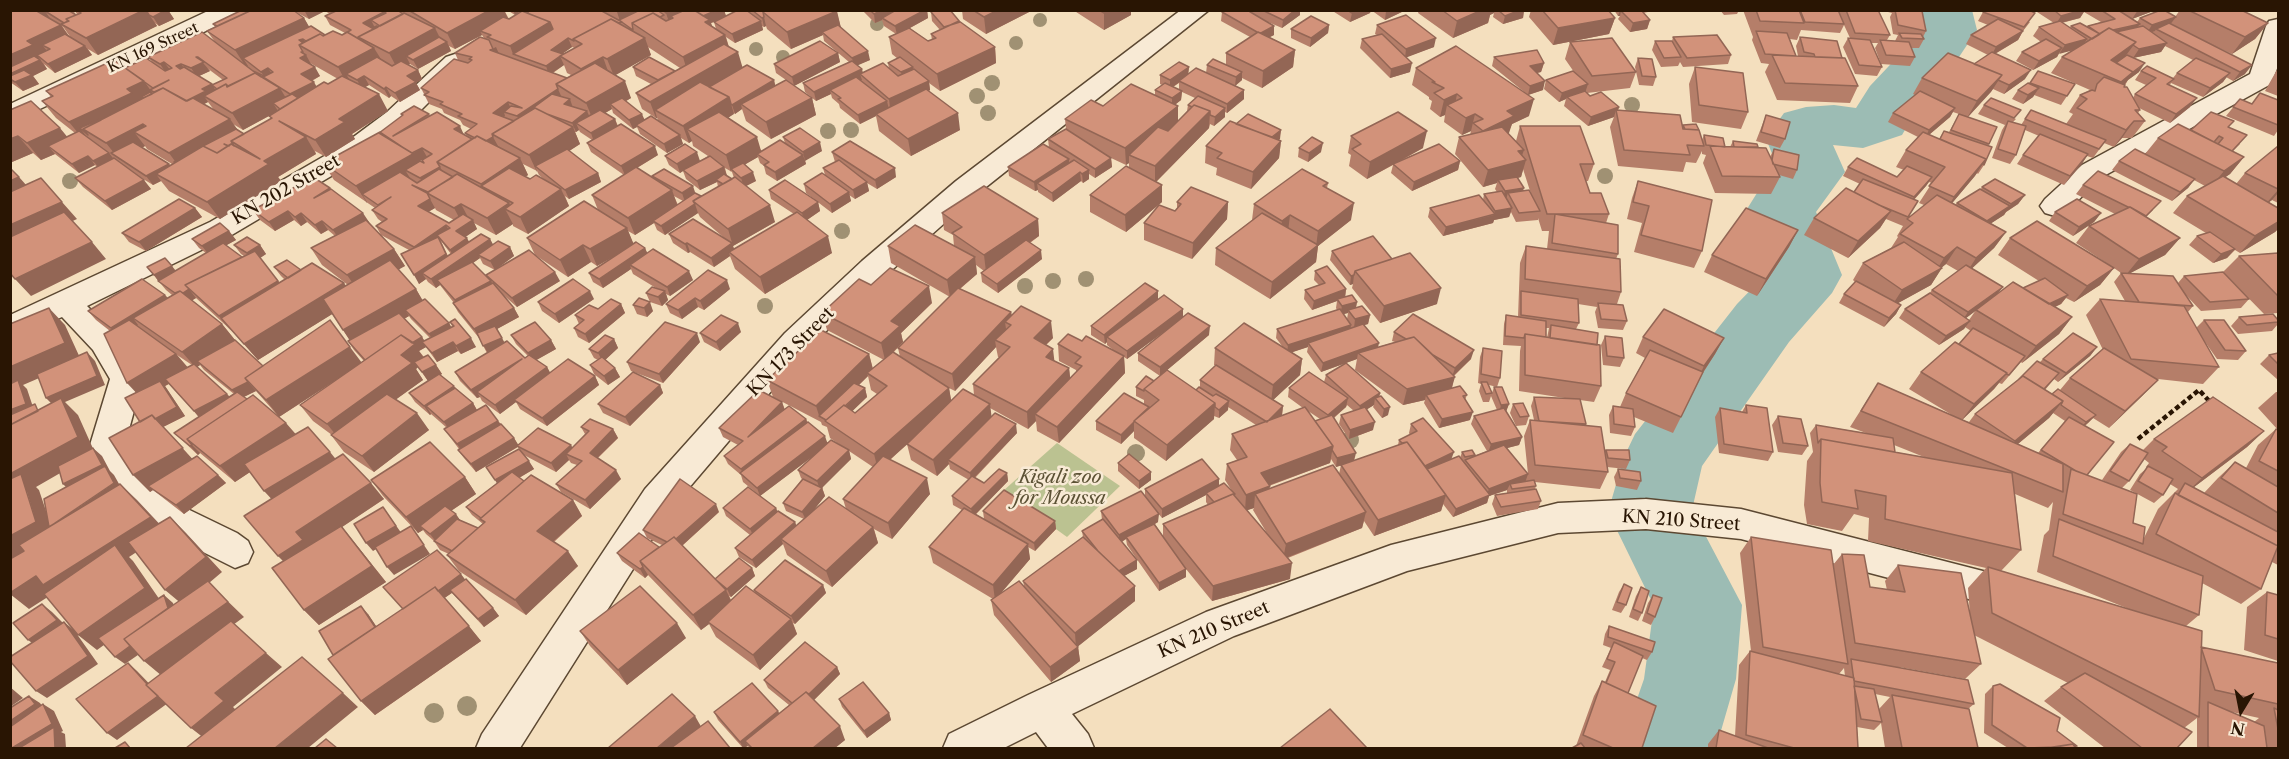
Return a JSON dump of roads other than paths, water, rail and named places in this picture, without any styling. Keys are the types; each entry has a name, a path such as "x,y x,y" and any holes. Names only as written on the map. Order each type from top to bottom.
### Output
{"street":[{"name":"KN 169 Street","path":"10,115 231,10"},
{"name":"KN 173 Street","path":"497,748 658,499 796,341 873,269 966,188 1197,10"},
{"path":"2264,10 2278,19"},
{"path":"2055,206 2092,171 2262,78 2278,26"},
{"name":"KN 202 Street","path":"10,329 220,229 350,153 396,118 446,69 473,48"},
{"path":"69,302 77,316 105,342 127,378 107,445 131,482 160,513 224,544 235,552"},
{"name":"KN 210 Street","path":"964,748 1042,708 1220,624 1404,556 1558,518 1646,514 1741,524 2047,604"},
{"path":"1042,708 1073,748"}],"waterway":[{"path":"1668,748 1690,679 1698,605 1650,512 1664,457 1763,323 1807,275 1799,250 1788,233 1781,209 1812,172 1799,141 1806,127 1834,125 1863,128 1880,121 1892,99 1926,62 1948,30 1943,10"}],"park label":[{"name":"Kigali zoo for Moussa","path":"1060,488"}]}
